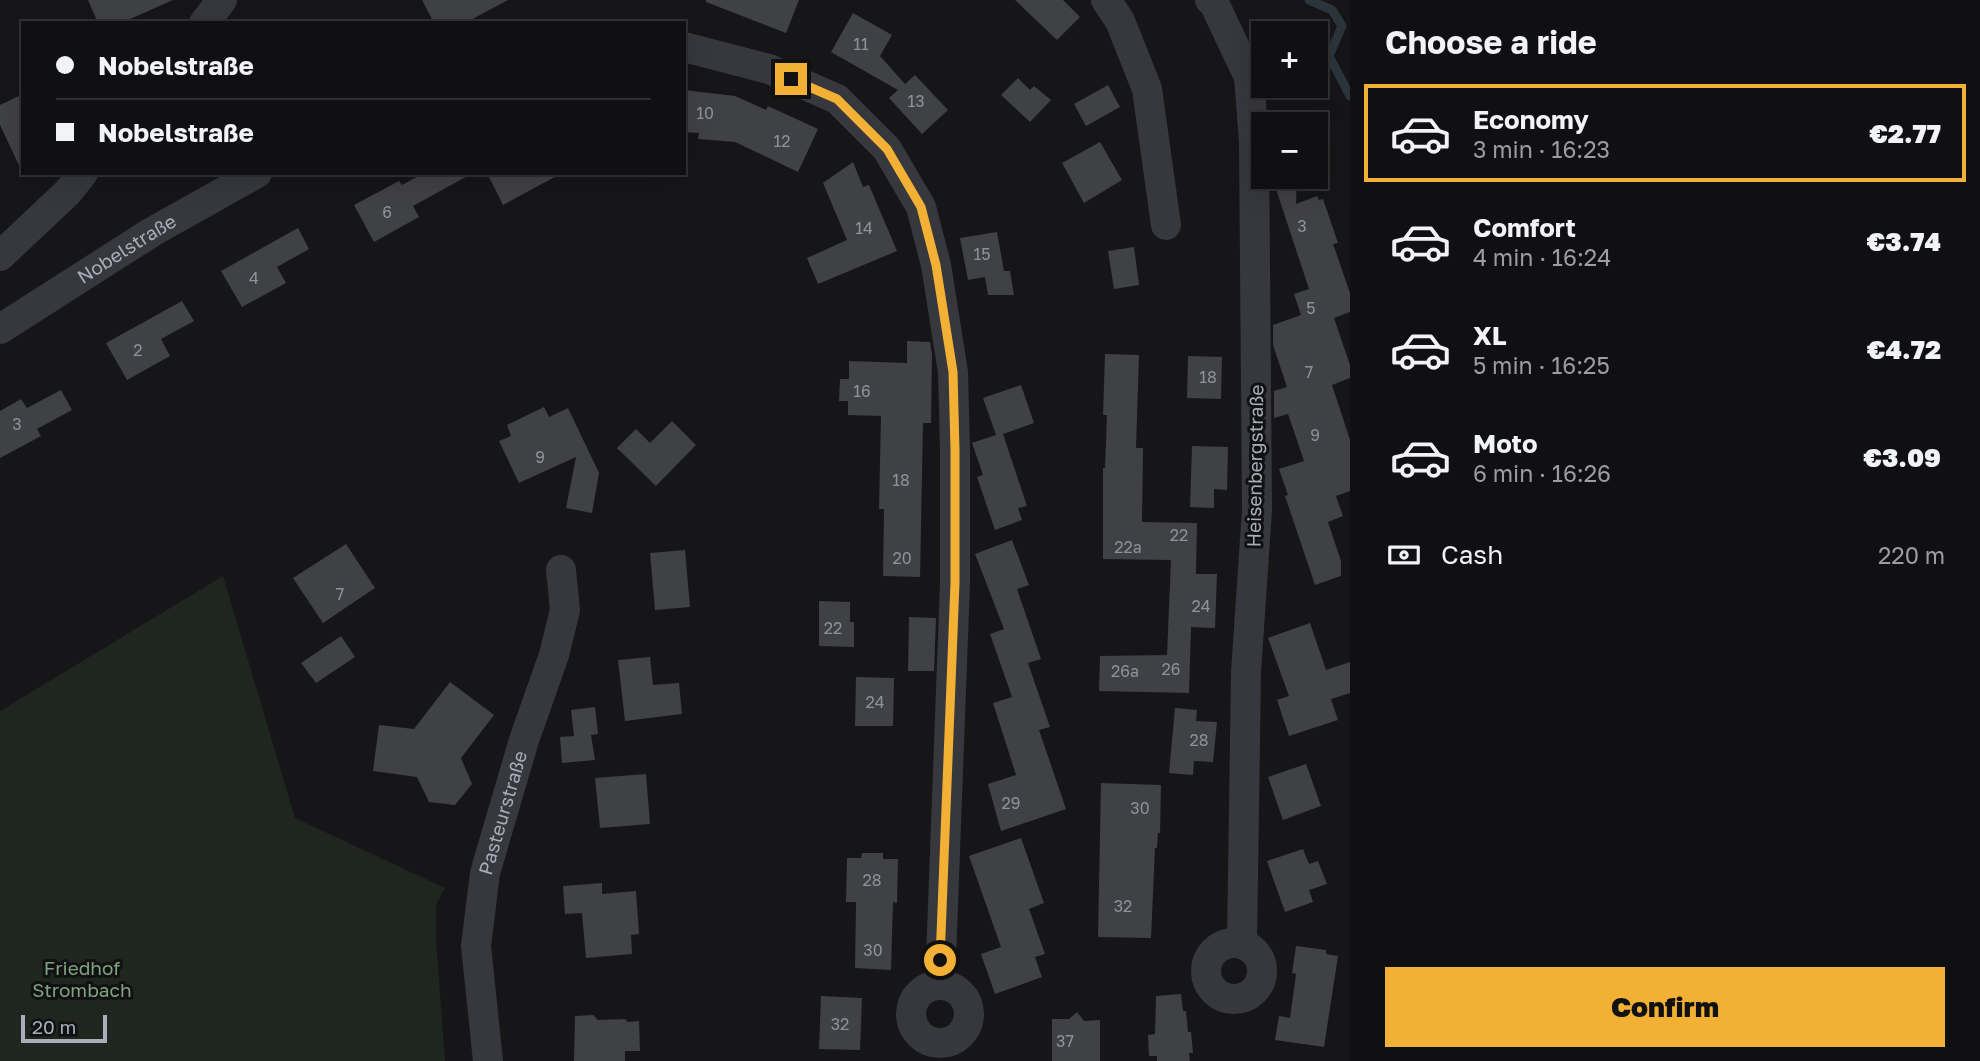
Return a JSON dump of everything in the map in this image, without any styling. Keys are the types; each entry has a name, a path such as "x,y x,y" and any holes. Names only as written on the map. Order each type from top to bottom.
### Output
{"street":[{"path":"206,21 222,0"},
{"path":"1105,0 1120,21 1147,89 1166,225"},
{"name":"Heisenbergstraße","path":"1210,0 1249,77 1254,141 1257,510 1246,672 1242,943"},
{"path":"686,48 768,69 837,99 887,149 921,207 936,265 953,372 955,450 955,583 940,985"},
{"path":"0,256 68,192 81,175"},
{"name":"Nobelstraße","path":"0,329 152,232 253,175"},
{"name":"Pasteurstraße","path":"488,1061 476,946 485,873 524,740 554,655 565,610 561,570"}],"green space":[{"name":"Friedhof Strombach","path":"223,576 295,818 445,888 436,905 436,939 445,1061 0,1061 0,711"}],"building":[{"path":"88,0 173,0 126,21 97,21"},
{"path":"422,0 508,0 469,21 433,21"},
{"path":"706,0 799,0 786,33"},
{"path":"1015,0 1063,0 1080,17 1057,40"},
{"path":"853,13 892,35 880,56 905,84 915,75 948,110 922,134 889,98 898,90 831,52"},
{"path":"1018,78 1030,90 1034,86 1051,100 1030,122 1001,95"},
{"path":"1108,85 1120,107 1086,126 1074,104"},
{"path":"686,90 735,96 766,110 768,106 818,129 798,172 735,142 698,139 699,133 686,132"},
{"path":"21,95 21,170 0,125 0,105"},
{"path":"1100,142 1122,180 1084,203 1062,163"},
{"path":"853,162 863,187 869,185 897,251 818,284 807,258 847,240 823,183"},
{"path":"420,175 469,175 413,206 419,217 374,242 354,205 399,181 402,185"},
{"path":"488,175 558,175 503,205"},
{"path":"1276,189 1297,189 1296,204 1317,196 1319,200 1323,199 1338,243 1333,244 1350,293 1350,312 1334,318 1350,365 1350,378 1332,385 1350,440 1350,491 1336,496 1343,516 1328,522 1341,561 1341,576 1315,585 1285,496 1288,495 1279,469 1304,461 1288,414 1274,418 1274,391 1287,387 1273,345 1273,325 1301,315 1294,294 1309,289"},
{"path":"298,228 309,249 277,267 286,283 242,307 221,271"},
{"path":"997,232 1004,271 1010,271 1014,295 988,295 985,277 968,280 960,238"},
{"path":"1134,247 1139,285 1114,289 1108,251"},
{"path":"182,301 194,321 161,339 170,356 127,380 106,343"},
{"path":"907,341 930,342 932,354 931,423 923,423 920,577 883,576 884,509 879,509 881,416 848,415 848,401 839,401 840,379 849,379 849,361 907,363"},
{"path":"1105,354 1139,355 1136,448 1143,448 1142,522 1197,523 1196,574 1217,574 1215,628 1191,627 1189,693 1099,691 1100,656 1167,655 1171,560 1103,559 1103,468 1107,415 1103,415"},
{"path":"1188,356 1222,357 1221,399 1187,398"},
{"path":"1021,385 1034,423 1003,434 1027,506 1018,508 1022,520 995,530 977,477 983,475 972,443 996,435 983,398"},
{"path":"61,390 72,410 37,429 41,436 0,458 0,411 21,399 27,408"},
{"path":"544,407 549,417 568,408 599,473 592,513 566,508 576,457 519,483 499,441 511,436 507,425"},
{"path":"672,421 696,445 656,486 617,448 636,429 650,443"},
{"path":"1192,446 1228,447 1227,490 1214,489 1214,508 1190,507"},
{"path":"1012,540 1029,585 1017,589 1041,659 1028,663 1050,727 1039,730 1066,809 1001,831 988,784 1016,775 993,703 1012,697 990,634 1004,629 975,554"},
{"path":"346,544 375,588 323,623 293,578"},
{"path":"685,550 690,607 655,610 650,553"},
{"path":"819,601 850,602 850,622 854,622 854,647 819,646"},
{"path":"909,617 936,618 934,671 908,671"},
{"path":"1310,623 1326,670 1350,662 1350,693 1331,699 1338,720 1289,736 1277,700 1289,696 1268,638"},
{"path":"341,636 355,657 316,683 301,663"},
{"path":"650,657 653,685 679,683 682,714 625,721 618,660"},
{"path":"856,677 894,678 893,726 855,726"},
{"path":"450,682 494,715 461,758 472,784 455,805 429,802 417,777 373,771 379,725 414,729"},
{"path":"595,707 598,734 591,735 595,760 562,763 560,737 574,736 571,710"},
{"path":"1175,708 1197,710 1196,721 1217,722 1213,762 1194,761 1193,775 1169,773"},
{"path":"1306,764 1321,806 1283,820 1268,777"},
{"path":"646,774 650,824 600,828 595,778"},
{"path":"1101,783 1161,785 1160,833 1155,848 1151,938 1098,937"},
{"path":"1021,838 1044,903 1029,909 1045,954 1035,957 1042,977 995,994 981,954 1001,947 969,856"},
{"path":"1303,849 1309,864 1318,861 1327,884 1309,890 1313,902 1285,912 1267,861"},
{"path":"862,853 883,853 883,859 898,859 897,903 893,902 891,970 855,968 856,902 846,902 847,858 861,858"},
{"path":"602,883 602,894 636,891 639,934 631,935 632,954 586,958 582,913 565,914 563,886"},
{"path":"1296,946 1326,950 1326,954 1338,956 1324,1047 1275,1040 1279,1016 1290,1018 1296,974 1292,973"},
{"path":"1181,994 1188,1032 1191,1032 1193,1053 1189,1053 1190,1061 1157,1061 1157,1056 1149,1056 1148,1035 1155,1034 1156,996"},
{"path":"821,996 862,998 860,1050 819,1049"},
{"path":"1077,1012 1084,1021 1100,1020 1100,1061 1052,1061 1052,1019 1069,1019"},
{"path":"593,1015 598,1020 639,1021 640,1051 625,1051 625,1061 574,1061 575,1016"}],"waterway":[{"path":"1309,0 1332,10 1342,26 1329,56 1350,96"}],"route":[{"path":"791,79 837,99 887,149 921,207 936,265 953,372 955,450 955,583 940,960"}]}
